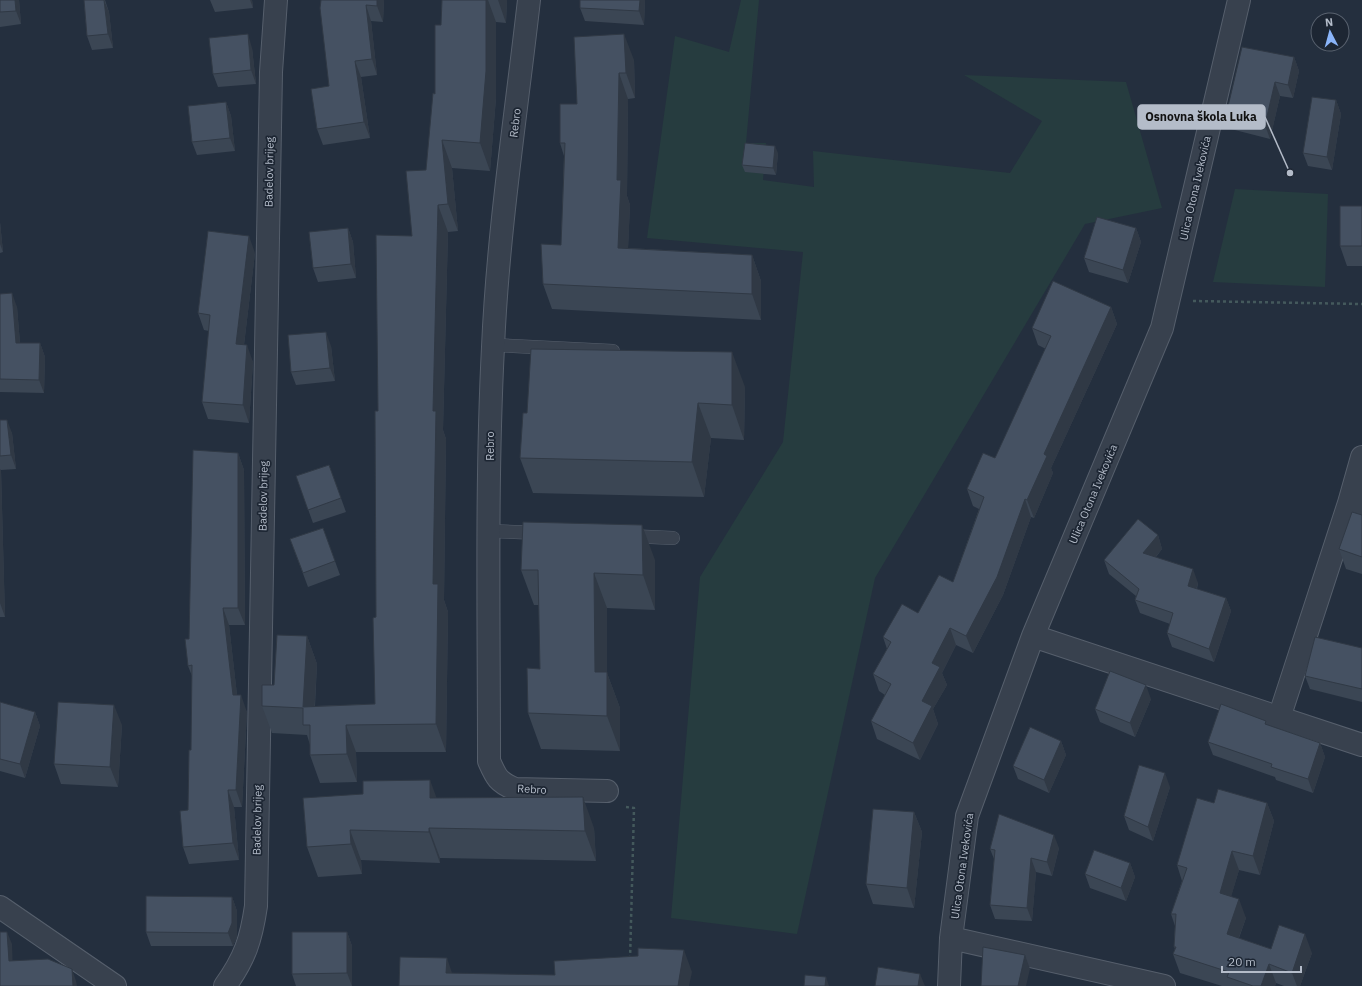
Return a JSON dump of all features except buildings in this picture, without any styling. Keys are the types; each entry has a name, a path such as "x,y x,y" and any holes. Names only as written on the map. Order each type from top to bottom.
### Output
{"street":[{"name":"Badelov brijeg","path":"225,986 244,956 251,936 256,906 271,80 276,0"},
{"name":"Rebro","path":"529,0 500,254 493,345 490,531 489,761 495,775 503,784 515,789 608,791"},
{"name":"Ulica Otona Ivekovića","path":"949,986 952,938 967,816 1033,636 1162,328 1239,0"},
{"path":"1279,718 1355,506 1362,457"},
{"path":"1033,636 1362,745"},
{"path":"0,908 115,986"},
{"path":"952,938 1164,986"}],"lane":[{"path":"493,345 624,351"},
{"path":"490,531 550,533"},
{"path":"619,536 673,538"}],"path":[{"path":"1169,300 1362,304"},
{"path":"608,791 608,805 634,808 630,964"}],"green space":[{"path":"741,0 759,0 746,143 766,143 763,180 814,187 813,151 1010,173 1042,121 964,75 1126,82 1162,208 1085,224 875,578 797,934 671,918 700,577 783,442 803,252 647,238 675,36 729,52"},
{"path":"1235,189 1328,194 1325,287 1213,282"}],"place":[{"name":"Osnovna škola Luka","path":"1290,173"}]}
